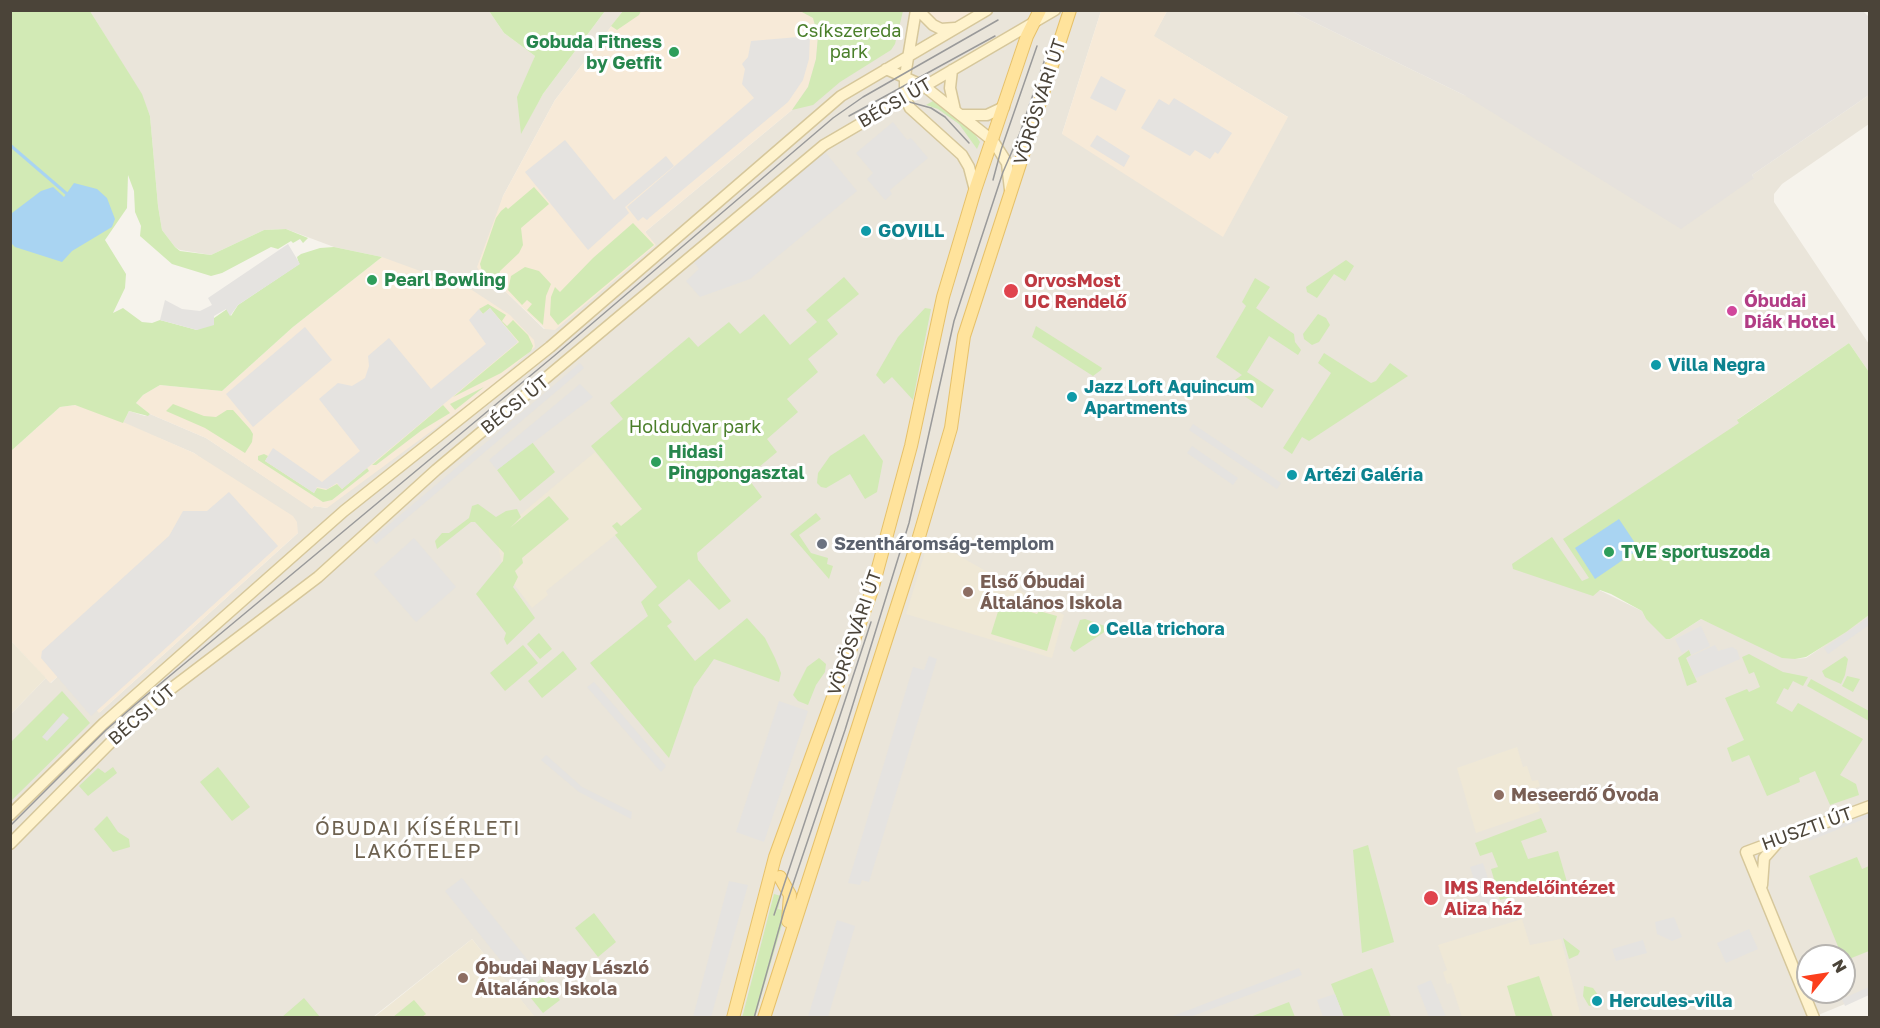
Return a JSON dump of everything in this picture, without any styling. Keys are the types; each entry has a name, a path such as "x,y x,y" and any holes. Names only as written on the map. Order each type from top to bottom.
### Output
{"main road":[{"path":"917,10 933,25 941,28 958,28"},
{"path":"917,10 905,76 905,97 910,108 962,155 969,167 975,190"},
{"name":"BÉCSI ÚT","path":"10,815 104,723 344,511 550,347 841,96 987,10"},
{"name":"VÖRÖSVÁRI ÚT","path":"733,1017 775,857 875,578 911,446 943,297 975,190 1031,26 1040,10"},
{"name":"BÉCSI ÚT","path":"10,844 115,738 168,691 318,577 436,470 824,145 1055,10"},
{"name":"VÖRÖSVÁRI ÚT","path":"764,1017 892,623 947,443 964,336 1070,10"},
{"path":"910,55 924,86"},
{"path":"886,69 924,86 993,141"},
{"path":"952,70 950,88 959,113"},
{"path":"959,113 987,115 1004,106"},
{"name":"VÖRÖSVÁRI ÚT","path":"993,141 1007,163 1010,193"},
{"name":"HUSZTI ÚT","path":"1762,892 1746,852 1869,806"},
{"path":"1783,837 1764,858 1762,892 1814,1017"},
{"path":"780,876 787,885 790,901 785,949"}],"shaded area":[{"path":"800,10 813,18 818,36 816,59 808,87 792,110 645,232 656,245 555,330 545,329 504,290 482,276 477,267 503,196 555,100 623,11"},
{"path":"90,11 489,11 504,33 535,56 530,70 521,132 543,94 605,11 623,11 555,100 503,196 482,276 504,290 544,329 655,245 645,232 792,110 813,18 800,11 928,11 948,25 975,11 1101,11 1062,134 1288,117 1153,36 1167,11 1291,11 1464,95 1754,178 1752,175 1869,95 1869,124 1782,184 1774,194 1774,202 1869,344 1869,372 1849,343 1738,419 1740,423 1597,589 1642,611 1646,619 1670,639 1701,619 1795,659 1806,658 1869,615 1869,994 1856,999 1856,944 1796,944 1796,1004 1845,1004 1811,1018 535,1018 472,939 373,1017 11,1018 11,714 46,678 51,683 62,672 100,712 298,533 194,453 123,423 129,411 145,416 150,414 206,438 312,508 314,506 327,508 382,257 334,247 286,229 264,230 211,255 180,250 175,247 162,230 150,116 141,94"},
{"path":"928,11 975,11 948,25 939,24"},
{"path":"1101,11 1167,11 1154,36 1288,117 1223,237 1062,134"},
{"path":"1291,11 1863,11 1869,17 1869,95 1752,175 1754,178 1681,229 1464,95"},
{"path":"810,36 809,59 803,80 788,102 647,220 643,217 638,221 627,207 754,98 742,84 745,69 742,64 748,57 751,41"},
{"path":"1101,76 1126,90 1116,111 1090,98"},
{"path":"1174,98 1232,133 1218,154 1215,152 1210,159 1195,150 1190,156 1141,128 1159,99 1169,105"},
{"path":"893,122 907,140 911,138 928,158 890,190 892,194 885,200 867,179 873,173 856,153"},
{"path":"1097,135 1130,156 1124,167 1090,146"},
{"path":"565,140 614,200 666,156 674,166 625,207 629,213 588,250 525,172"},
{"path":"825,152 857,191 750,279 700,297 686,281 699,269 694,262"},
{"path":"288,244 300,264 238,305 230,316 226,309 214,316 214,325 197,330 160,320 165,300 182,309 200,311 212,305 208,298"},
{"path":"382,257 472,290 510,315 534,340 535,347 486,391 327,508 314,506 312,509 206,438 150,414 136,403 143,395 160,385 222,391 293,327"},
{"path":"490,308 518,342 342,489 337,483 327,489 317,487 314,493 265,461 273,448 322,482 360,451 319,399 338,383 352,386 365,378 369,366 368,356 389,338 431,389 486,344 469,320 479,309 483,314"},
{"path":"305,327 332,360 253,427 226,394"},
{"path":"580,363 584,368 376,544 372,539"},
{"path":"580,384 593,397 497,470 489,460"},
{"path":"75,405 107,415 194,453 293,516 297,522 298,533 99,713 63,672 50,683 11,641 11,451 60,407"},
{"path":"1193,424 1281,483 1277,489 1189,430"},
{"path":"1192,446 1238,478 1233,485 1187,453"},
{"path":"595,452 642,509 621,527 612,526 618,533 546,591 548,595 532,608 503,570 496,535"},
{"path":"229,492 278,546 91,716 41,658 42,651 169,536 183,511 207,511"},
{"path":"414,538 456,587 416,622 374,574"},
{"name":"Első Óbudai Általános Iskola","path":"929,539 1064,615 1052,658 906,614"},
{"path":"1869,617 1869,625 1828,654 1824,648"},
{"path":"1701,626 1710,646 1691,655 1689,649 1682,653 1675,639"},
{"path":"11,641 46,678 11,714"},
{"path":"1715,645 1718,651 1732,647 1737,650 1740,659 1696,678 1687,658"},
{"path":"929,656 937,659 869,882 862,880 860,885 848,883 913,667 924,670"},
{"path":"594,682 666,766 661,772 587,687"},
{"path":"779,701 808,711 764,842 736,832"},
{"path":"63,713 69,718 47,741 42,737"},
{"name":"Meseerdő Óvoda","path":"1517,747 1523,767 1527,766 1532,781 1538,780 1540,786 1533,789 1540,811 1476,833 1457,768"},
{"path":"546,755 582,787 632,812 631,819 579,792 541,760"},
{"path":"1869,812 1869,817 1809,841 1808,836"},
{"path":"1483,863 1498,910 1485,914 1470,867"},
{"path":"462,878 542,978 526,992 445,891"},
{"path":"729,881 748,885 711,1017 693,1017"},
{"path":"1674,917 1682,937 1672,941 1657,934 1655,922"},
{"path":"1522,919 1530,945 1561,939 1581,1017 1462,1017 1451,983 1447,984 1443,972 1447,970 1438,945"},
{"path":"837,920 855,926 828,1017 808,1017"},
{"path":"1749,929 1758,949 1726,963 1717,943"},
{"name":"Óbudai Nagy László Általános Iskola","path":"472,939 535,1017 373,1018"},
{"path":"1643,940 1647,953 1616,961 1612,949"},
{"path":"1299,968 1302,975 1190,1017 1170,1017"},
{"path":"1431,980 1446,1017 1429,1017 1417,986"},
{"path":"1869,987 1869,995 1856,1001 1856,993"},
{"path":"1335,994 1344,1017 1323,1017 1317,1000"}],"green space":[{"path":"11,11 90,11 142,94 150,116 162,230 180,251 211,255 264,230 286,229 308,238 303,243 300,239 293,243 291,241 278,249 271,247 222,273 211,276 172,264 140,236 141,226 135,212 134,191 128,175 127,208 105,240 126,274 125,288 113,313 123,308 142,322 152,323 160,320 197,330 227,309 231,316 238,305 299,264 297,257 301,254 320,248 334,247 382,257 293,327 222,391 160,385 143,395 136,403 150,414 148,416 129,411 123,423 75,405 60,407 11,451"},
{"path":"489,11 605,11 543,94 521,134 517,97 535,56 504,33"},
{"path":"623,11 641,11 639,15 617,30 611,26"},
{"name":"Csíkszereda park","path":"800,11 903,11 895,44 891,50 840,82 813,105 792,110 808,87 816,59 818,36 813,18"},
{"path":"933,101 971,128 980,142 977,149 959,124 938,109 926,105"},
{"path":"534,187 549,204 521,228 523,245 519,253 500,271 497,282 495,282 483,274 480,264 496,218 501,211 506,207 508,209"},
{"path":"633,223 654,245 558,325 550,315 551,297 555,287 560,292 593,258"},
{"path":"1346,260 1354,266 1345,281 1334,274 1317,298 1307,292 1306,287"},
{"path":"525,267 539,271 551,284 546,296 543,325 527,310 532,304 527,300 522,305 508,290 511,276"},
{"name":"Holdudvar park","path":"844,277 859,294 827,320 838,334 808,359 818,372 787,399 798,412 767,439 777,452 747,477 762,497 697,553 698,560 731,601 719,610 689,579 658,605 672,622 667,626 695,661 747,618 765,638 775,658 781,673 779,682 714,659 694,687 669,758 590,663 648,616 641,602 657,587 615,535 618,533 612,526 617,522 621,526 642,509 591,446 623,419 610,403 689,337 698,347 729,322 740,334 764,314 790,345 817,322 806,310"},
{"path":"1255,278 1270,287 1256,308 1294,334 1295,342 1301,350 1298,355 1269,336 1247,372 1274,390 1262,408 1228,385 1242,375 1216,357 1246,306 1242,302"},
{"path":"488,304 506,315 502,321 507,326 513,320 528,335 533,346 531,351 501,373 453,397 519,342 490,308 483,314 479,309"},
{"path":"925,308 931,309 913,400 892,377 884,384 876,375 898,337"},
{"path":"1318,314 1326,318 1330,325 1319,342 1312,345 1304,339 1303,334"},
{"path":"1036,326 1102,368 1101,370 1093,376 1032,337"},
{"path":"1849,343 1869,372 1869,615 1846,632 1806,657 1795,659 1782,658 1701,619 1670,639 1666,639 1646,619 1642,611 1611,594 1600,590 1593,596 1513,569 1512,564 1552,537 1582,581 1589,578 1563,539 1739,423 1737,420"},
{"path":"1324,353 1371,383 1376,381 1390,363 1408,376 1309,441 1302,437 1292,454 1283,448 1331,373 1318,363"},
{"path":"484,387 455,410 450,404"},
{"path":"173,404 204,416 216,417 227,410 233,410 253,434 252,442 245,453 205,428 166,411"},
{"path":"443,405 450,413 422,430 376,465 372,465"},
{"path":"864,434 883,461 877,492 865,499 850,474 826,488 821,487 817,483 818,473 830,456"},
{"path":"532,442 555,472 520,501 497,470"},
{"path":"264,454 268,456 265,461 314,493 317,488 326,490 337,484 342,489 367,468 369,471 332,500 323,502 258,460 258,456"},
{"path":"549,496 569,519 522,558 523,563 515,571 518,577 513,587 535,618 507,645 504,639 506,633 476,594 503,561 504,553 475,522 471,522 437,549 435,541 442,533 449,533 469,518 472,506 478,504 496,517 506,511 517,509 521,517 510,528"},
{"path":"816,513 821,519 799,535 811,553 828,558 827,564 833,566 829,579 790,534"},
{"path":"1001,602 1037,614 1039,611 1057,616 1047,651 991,634"},
{"path":"1085,619 1105,626 1106,631 1074,652 1070,648 1080,620"},
{"path":"539,633 552,649 540,659 527,644"},
{"path":"523,645 538,663 505,691 490,673"},
{"path":"1689,650 1691,655 1686,658 1697,682 1687,686 1678,658"},
{"path":"563,651 577,669 542,698 528,681"},
{"path":"1749,654 1783,672 1808,677 1803,686 1793,681 1788,690 1784,688 1776,703 1792,712 1798,703 1863,739 1840,775 1856,784 1859,795 1830,805 1815,771 1799,778 1800,782 1767,796 1749,755 1732,762 1727,748 1744,740 1725,698 1747,689 1749,692 1760,687 1754,672 1749,674 1742,657"},
{"path":"1845,656 1848,659 1841,684 1825,677 1822,671"},
{"path":"819,658 826,664 825,672 816,685 808,705 798,701 793,695 807,667"},
{"path":"1847,676 1860,679 1853,692 1842,686"},
{"path":"1811,679 1869,711 1869,721 1807,686"},
{"path":"62,691 90,723 11,801 11,742"},
{"path":"113,767 117,773 88,796 79,786 98,768 105,773"},
{"path":"218,767 250,807 232,821 200,782"},
{"path":"107,816 118,832 129,839 130,847 113,852 94,829"},
{"path":"1541,818 1547,832 1521,841 1528,859 1558,851 1567,882 1500,900 1491,869 1498,867 1492,852 1480,856 1475,843"},
{"path":"1368,845 1394,942 1362,953 1353,850"},
{"path":"1857,857 1862,869 1869,866 1869,951 1856,956 1856,944 1837,944 1809,876"},
{"path":"774,894 781,896 778,909 786,911 755,1017 742,1018"},
{"path":"594,913 616,942 598,957 575,928"},
{"path":"1563,938 1580,951 1578,955 1569,959"},
{"path":"1372,968 1391,1017 1344,1017 1331,984"},
{"path":"1539,976 1553,1017 1516,1017 1507,986"},
{"path":"542,978 560,1000 543,1013 526,992"},
{"path":"1584,986 1593,988 1604,1003 1589,1006 1583,996"},
{"path":"304,998 320,1017 282,1017"},
{"path":"414,1000 426,1014 422,1017 393,1017"},
{"path":"1289,1002 1295,1017 1250,1017"}],"water":[{"path":"74,183 97,189 107,198 115,219 112,227 72,251 62,262 15,247 11,243 12,213 41,191 53,187 64,197"},
{"name":"TVE sportuszoda","path":"1619,519 1639,549 1595,579 1575,548"}],"waterway":[{"path":"10,145 67,194"}],"tram line":[{"path":"10,826 106,730 136,704 554,356 833,118 863,97 998,20"},
{"path":"849,116 995,36"},
{"path":"993,180 1037,46"},
{"path":"754,1018 784,911 845,730 909,523 954,321 1003,172 1020,133 1049,47"},
{"path":"879,103 906,101 931,108 945,117 969,143"},
{"path":"774,915 871,622"}],"place":[{"name":"Gobuda Fitness by Getfit","path":"674,52"},
{"name":"GOVILL","path":"866,231"},
{"name":"Pearl Bowling","path":"372,280"},
{"name":"OrvosMost UC Rendelő","path":"1011,291"},
{"name":"Óbudai Diák Hotel","path":"1732,311"},
{"name":"Villa Negra","path":"1656,365"},
{"name":"Jazz Loft Aquincum Apartments","path":"1072,397"},
{"name":"Hidasi Pingpongasztal","path":"656,462"},
{"name":"Artézi Galéria","path":"1292,475"},
{"name":"Szentháromság-templom","path":"822,544"},
{"name":"TVE sportuszoda","path":"1609,552"},
{"name":"Első Óbudai Általános Iskola","path":"968,592"},
{"name":"Cella trichora","path":"1094,629"},
{"name":"Meseerdő Óvoda","path":"1499,795"},
{"name":"IMS Rendelőintézet Aliza ház","path":"1431,898"},
{"name":"Óbudai Nagy László Általános Iskola","path":"463,978"},
{"name":"Hercules-villa","path":"1597,1001"}],"district":[{"name":"ÓBUDAI KÍSÉRLETI LAKÓTELEP","path":"418,840"}]}
